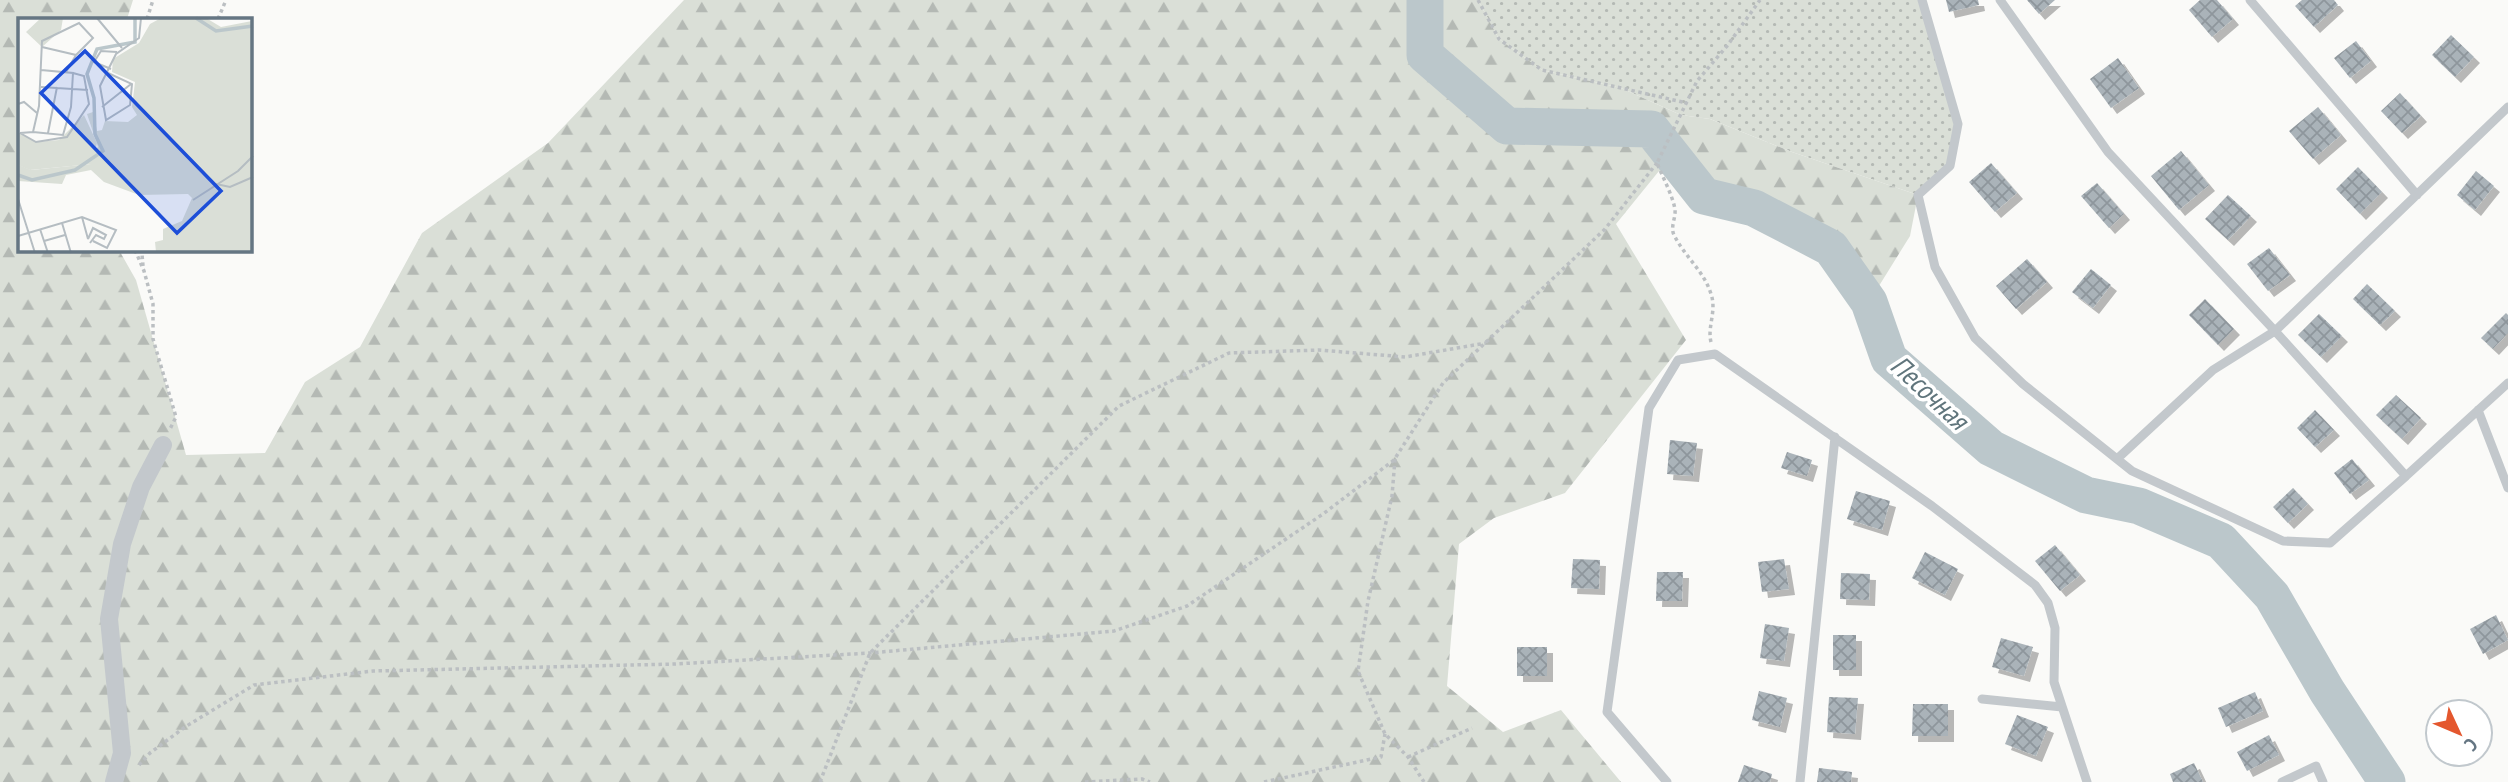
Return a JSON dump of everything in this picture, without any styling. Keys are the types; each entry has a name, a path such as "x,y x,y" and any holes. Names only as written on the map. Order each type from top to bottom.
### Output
{"street":[{"path":"114,782 122,753 109,619 122,544 141,487 163,445"}],"lane":[{"path":"1922,0 1958,124 1950,166 1918,195 1936,267 1975,338 2022,384 2133,471 2283,541 2330,543 2508,383"},
{"path":"2000,0 2108,152 2406,476"},
{"path":"2250,0 2417,195"},
{"path":"2117,459 2213,370 2275,331 2508,107"},
{"path":"1667,782 1607,712 1649,408 1678,360 1715,354 1932,506 2035,585 2048,603 2055,628 2054,682 2087,782"},
{"path":"2478,410 2508,488"},
{"path":"1800,782 1835,437"},
{"path":"1982,699 2062,707"},
{"path":"2281,782 2316,766 2323,782"}],"path":[{"path":"148,18 153,0"},
{"path":"218,18 226,0"},
{"path":"1478,0 1499,39 1542,70 1687,103"},
{"path":"132,772 185,727 254,685 373,671 675,664 870,653 1114,631 1187,606 1323,514 1394,460 1443,383 1605,229 1659,161 1697,81 1727,46 1760,0"},
{"path":"1659,161 1675,210 1672,232 1688,259 1704,276 1712,298 1714,315 1710,336 1715,354"},
{"path":"136,252 153,304 153,339 176,417 163,445"},
{"path":"143,252 144,271"},
{"path":"820,782 870,653 1119,407 1229,353 1319,350 1405,357 1486,342"},
{"path":"1394,460 1392,496 1368,601 1358,671 1385,734 1408,757 1424,782"},
{"path":"1408,757 1472,728"},
{"path":"1264,782 1381,757 1385,734"},
{"path":"1085,782 1142,779 1150,782"}],"green space":[{"path":"0,0 133,0 127,18 18,18 18,252 120,252 136,280 186,455 265,453 305,382 360,347 422,233 548,143 684,0 1478,0 1499,39 1542,70 1621,88 1681,115 1710,119 1792,152 1918,195 1910,236 1869,302 1831,248 1754,208 1704,196 1659,171 1616,224 1686,340 1565,493 1494,518 1459,544 1447,686 1503,732 1561,710 1621,782 0,782"},
{"path":"1478,0 1922,0 1958,124 1950,166 1918,195 1792,152 1710,119 1681,115 1621,88 1542,70 1499,39"}],"building":[{"path":"1946,0 1978,0 1979,5 1949,12"},
{"path":"2027,0 2055,0 2039,14"},
{"path":"2200,0 2217,0 2233,19 2212,37 2189,10"},
{"path":"2302,0 2334,0 2338,5 2314,27 2295,6"},
{"path":"2451,35 2474,57 2455,77 2432,55"},
{"path":"2356,41 2371,61 2350,78 2334,58"},
{"path":"2118,58 2139,88 2111,108 2090,79"},
{"path":"2400,93 2421,116 2402,133 2381,111"},
{"path":"2318,107 2341,135 2313,159 2289,131"},
{"path":"2181,151 2209,185 2179,210 2151,176"},
{"path":"1991,163 2017,193 1995,212 1969,182"},
{"path":"2358,167 2382,192 2360,214 2336,189"},
{"path":"2476,171 2494,186 2475,210 2457,195"},
{"path":"2097,183 2124,214 2109,228 2081,196"},
{"path":"2228,195 2251,216 2228,240 2205,219"},
{"path":"2269,248 2290,275 2268,291 2247,264"},
{"path":"2027,259 2047,282 2016,309 1996,286"},
{"path":"2091,269 2111,285 2093,308 2072,292"},
{"path":"2367,284 2395,311 2380,325 2353,299"},
{"path":"2205,299 2234,329 2218,345 2189,315"},
{"path":"2506,313 2508,333 2493,349 2481,338"},
{"path":"2319,314 2342,336 2321,357 2298,335"},
{"path":"2396,395 2421,418 2402,439 2376,415"},
{"path":"2315,410 2334,430 2315,447 2297,428"},
{"path":"1670,440 1697,443 1693,476 1667,474"},
{"path":"1787,452 1812,460 1807,476 1781,468"},
{"path":"2352,459 2369,480 2350,494 2334,473"},
{"path":"2293,488 2308,504 2288,523 2273,507"},
{"path":"1856,491 1890,501 1882,530 1847,519"},
{"path":"2055,545 2080,575 2060,591 2035,561"},
{"path":"1925,552 1958,569 1945,595 1912,578"},
{"path":"1573,559 1600,560 1599,589 1571,588"},
{"path":"1784,559 1789,589 1762,592 1758,562"},
{"path":"1657,572 1683,572 1682,601 1656,601"},
{"path":"1841,573 1870,574 1869,600 1840,599"},
{"path":"2496,615 2508,640 2483,654 2470,629"},
{"path":"1765,624 1789,628 1784,661 1760,658"},
{"path":"1833,635 1856,635 1856,670 1833,670"},
{"path":"2001,638 2033,647 2024,676 1992,667"},
{"path":"1517,647 1547,647 1547,676 1517,676"},
{"path":"1759,691 1787,698 1780,727 1752,720"},
{"path":"2255,692 2263,711 2226,727 2218,708"},
{"path":"1829,697 1858,698 1855,734 1827,732"},
{"path":"1913,704 1948,704 1948,736 1912,736"},
{"path":"2017,715 2048,727 2036,756 2005,744"},
{"path":"2269,735 2279,755 2247,771 2237,752"},
{"path":"2194,763 2203,782 2173,782 2170,774"},
{"path":"1744,765 1772,774 1770,782 1738,782"},
{"path":"1819,768 1852,772 1851,782 1817,782"}],"waterway":[{"name":"Песочная","path":"1425,0 1425,55 1507,126 1651,129 1704,196 1754,208 1831,248 1869,302 1889,359 1991,448 2086,495 2139,506 2221,541 2272,596 2327,691 2387,782"}]}
